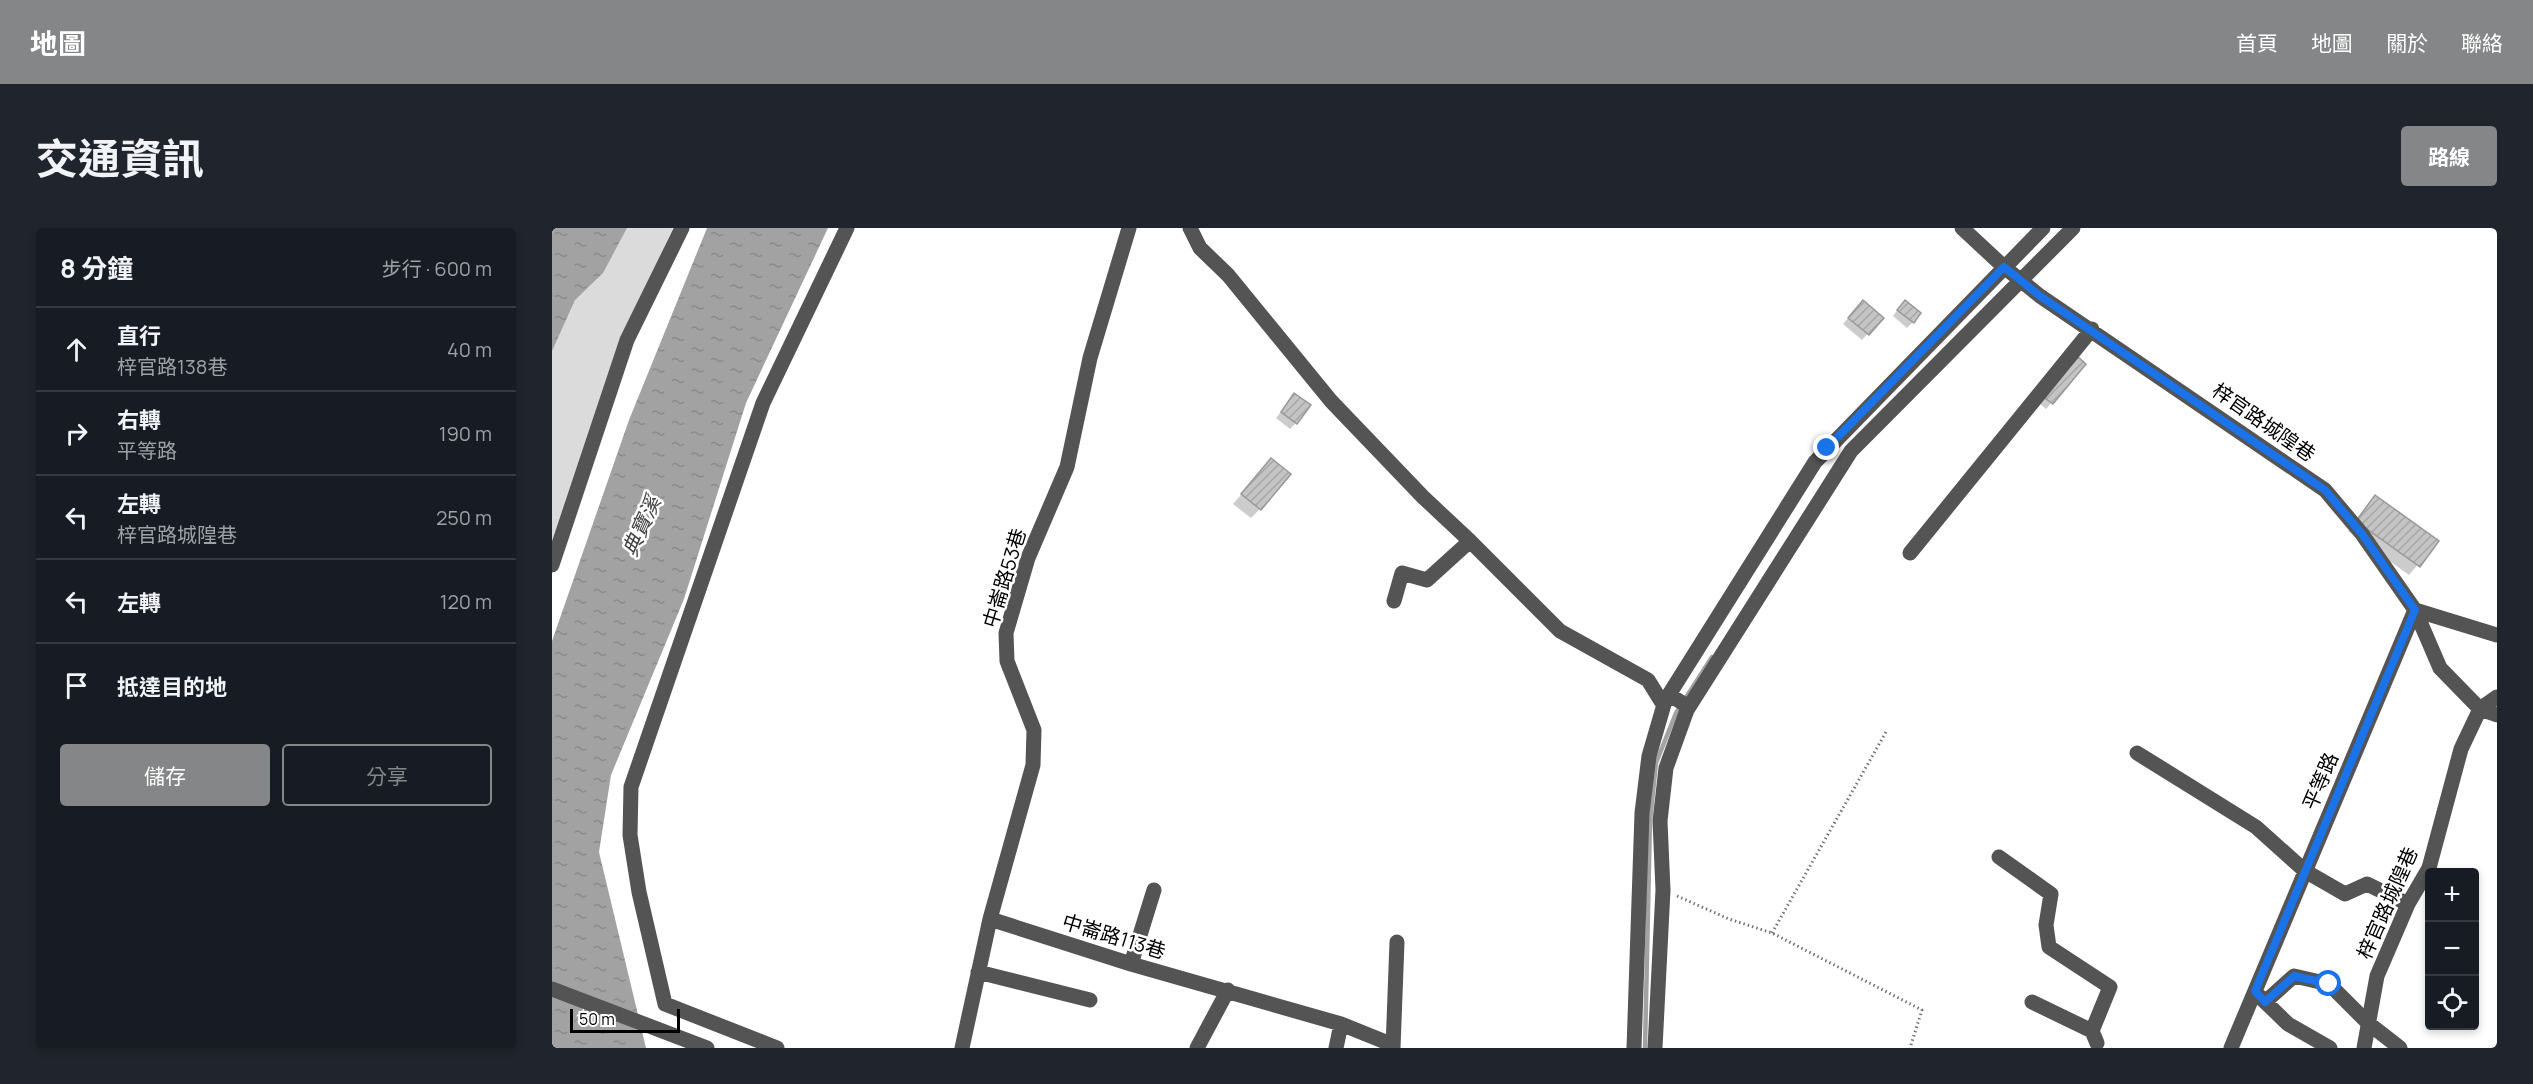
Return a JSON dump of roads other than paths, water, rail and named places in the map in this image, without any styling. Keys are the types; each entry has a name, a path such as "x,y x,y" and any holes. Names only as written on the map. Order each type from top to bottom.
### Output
{"street":[{"path":"552,565 627,340 682,228"},
{"path":"777,1048 665,1004 639,892 630,835 631,787 763,403 847,228"},
{"name":"中崙路53巷","path":"962,1048 990,919 1033,765 1034,730 1007,661 1006,633 1028,558 1067,467 1090,358 1129,228"},
{"path":"1190,228 1200,248 1228,275 1331,401 1422,497 1470,541 1560,631 1648,680 1661,700 1677,703"},
{"name":"梓官路城隍巷","path":"1962,228 2021,280 2325,490 2362,534 2415,610 2440,668 2480,709"},
{"path":"1634,1048 1642,813 1649,756 1677,703 1825,469 2004,267 2043,228"},
{"path":"1655,1048 1663,890 1660,821 1677,703 1825,469 1851,451 2073,228"},
{"path":"1910,553 2092,329"},
{"path":"1394,601 1402,573 1427,580 1470,541"},
{"path":"2415,610 2497,635"},
{"name":"平等路","path":"2231,1048 2260,997 2305,871 2415,610"},
{"name":"梓官路城隍巷","path":"2364,1048 2377,976 2408,904 2429,868 2461,749 2480,709 2497,697"},
{"path":"2480,709 2497,715"},
{"path":"2137,753 2256,827 2305,871 2345,894 2367,884 2408,904"},
{"path":"1999,856 2050,894 2046,925 2049,947 2110,987 2097,1043 2032,1002"},
{"path":"1131,964 1154,890"},
{"name":"中崙路113巷","path":"990,919 1131,964 1341,1024 1393,1046"},
{"path":"1393,1046 1397,942"},
{"path":"978,972 1090,1000"},
{"path":"2330,1048 2288,1024 2260,997 2294,976 2329,984 2368,1023 2400,1048"},
{"path":"552,989 707,1048"},
{"path":"1197,1048 1227,990"},
{"path":"1336,1048 1341,1024"}],"water":[{"path":"552,228 627,228 603,273 575,300 552,351"},
{"name":"典寶溪","path":"707,228 828,228 746,403 684,599 611,775 599,852 646,1048 552,1048 552,641 629,420"}],"waterway":[{"path":"1645,1048 1650,821 1656,763 1676,713 1712,657"}]}
